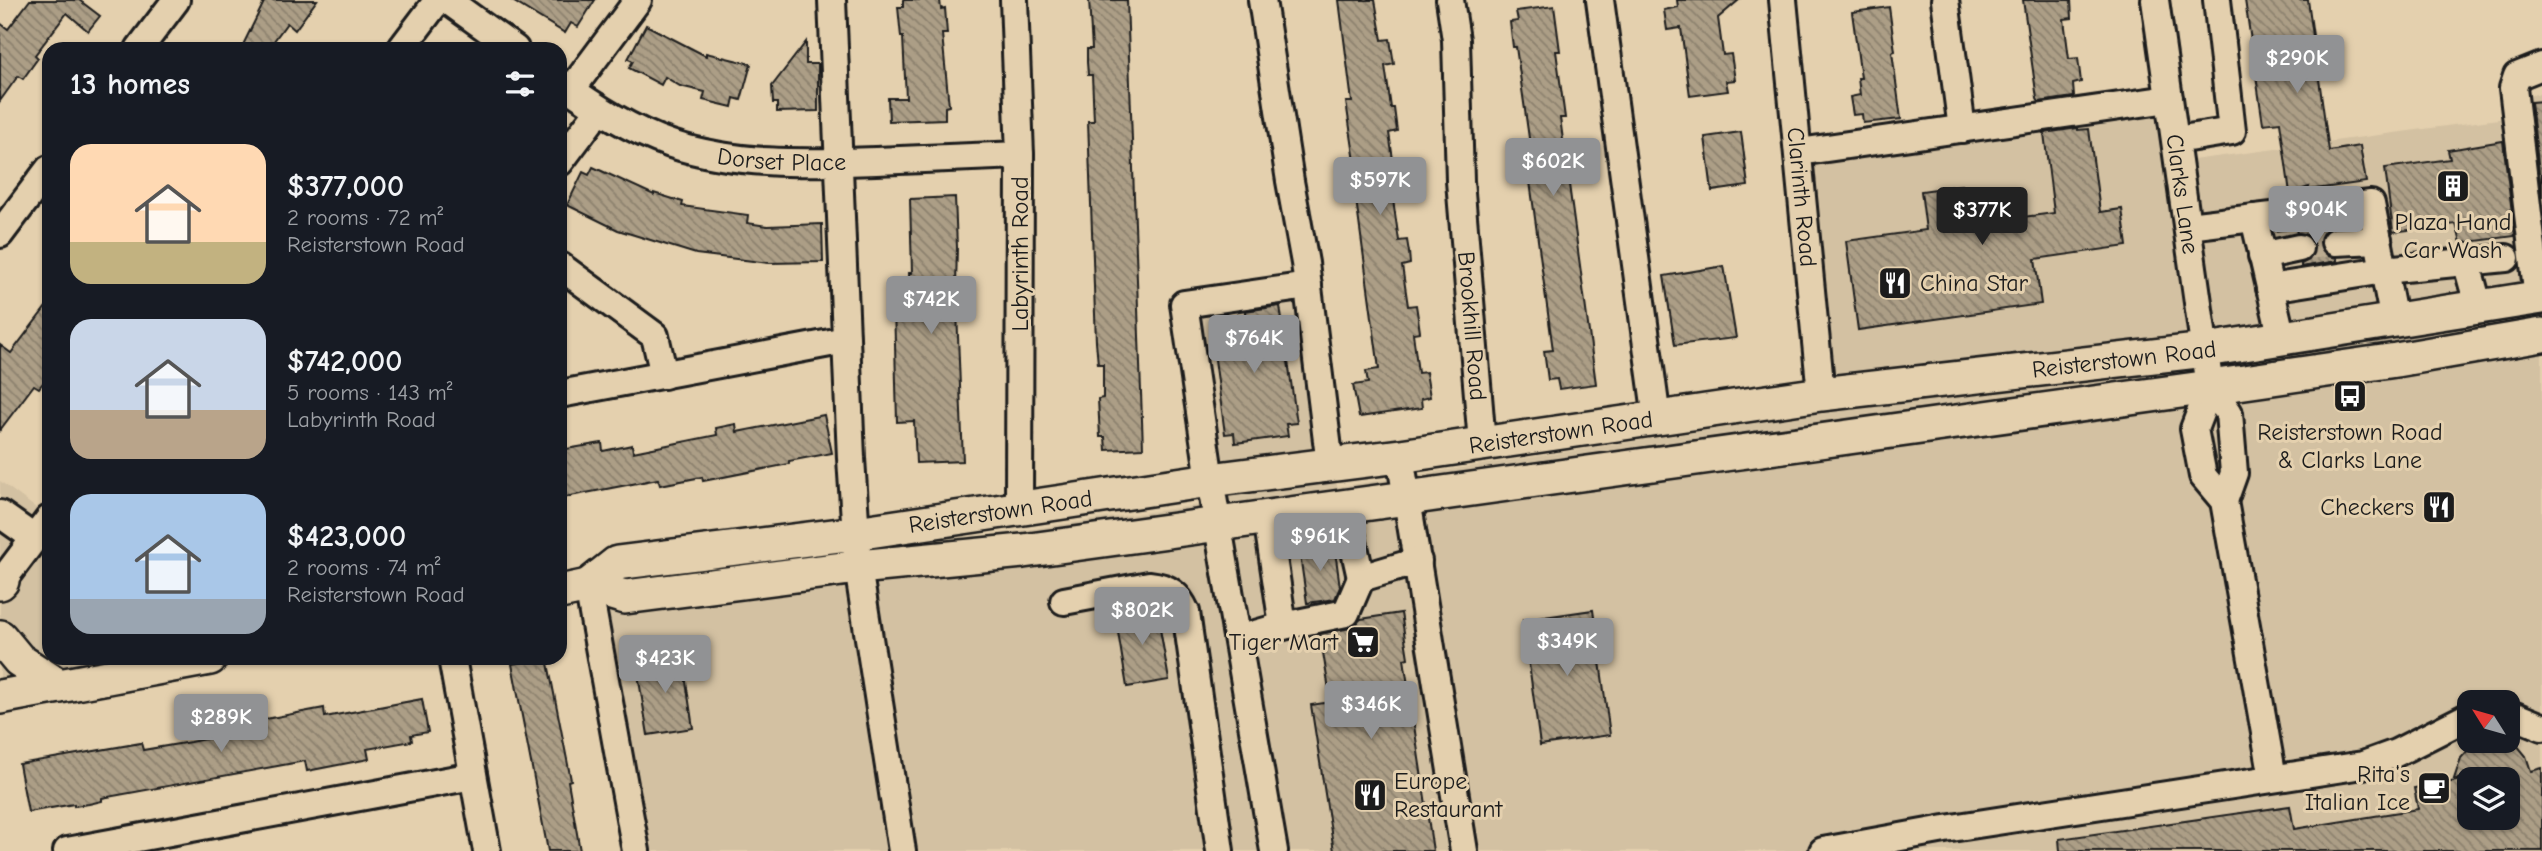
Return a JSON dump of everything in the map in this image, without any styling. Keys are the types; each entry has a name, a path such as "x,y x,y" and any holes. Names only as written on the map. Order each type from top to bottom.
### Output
{"main road":[{"name":"Reisterstown Road","path":"574,589 617,563 856,533 1821,394 2206,350 2540,298"},
{"name":"Reisterstown Road","path":"574,589 625,597 858,567 1023,551 2210,387 2396,360 2542,335"},
{"path":"1664,462 1694,438 1702,435 1814,417 1819,409 1821,394"},
{"path":"0,636 19,660 59,686"},
{"path":"0,697 172,665"}],"street":[{"path":"144,42 176,0"},
{"path":"406,42 438,0"},
{"path":"447,0 505,42"},
{"path":"567,85 638,0"},
{"name":"Labyrinth Road","path":"1014,0 1020,155 1019,509"},
{"path":"1262,0 1308,286 1330,465"},
{"name":"Brookhill Road","path":"1450,0 1458,92 1460,181 1482,443"},
{"path":"1600,0 1657,419"},
{"name":"Clarinth Road","path":"1783,0 1821,394"},
{"path":"1945,0 1962,128"},
{"name":"Clarks Lane","path":"2155,0 2210,387"},
{"path":"2176,140 2232,131 2217,0"},
{"path":"824,2 839,162 858,567 902,851"},
{"path":"2540,298 2513,88 2517,76 2542,66"},
{"name":"Dorset Place","path":"567,87 599,110 670,144 740,160 782,164 1020,155"},
{"path":"1799,152 2169,99"},
{"path":"567,153 599,110"},
{"path":"0,234 42,178"},
{"path":"2188,226 2371,204 2394,321"},
{"path":"2254,218 2282,339"},
{"path":"2335,242 2378,240"},
{"path":"2262,256 2299,248"},
{"path":"2270,288 2384,270 2506,258"},
{"path":"2466,261 2480,308"},
{"path":"567,271 655,335 664,374"},
{"path":"1273,851 1210,480 1184,304 1308,286"},
{"path":"567,393 846,340"},
{"path":"2210,387 2194,429 2203,476 2224,501"},
{"path":"2210,387 2229,413 2234,473 2224,501 2273,778"},
{"path":"1400,456 1464,851"},
{"path":"1238,639 1283,626 1346,613 1361,578 1345,506"},
{"path":"0,514 42,528 1,583"},
{"path":"1267,517 1283,626"},
{"path":"1361,578 1418,561"},
{"path":"1064,601 1149,585 1172,591 1181,600 1186,612 1220,851"},
{"path":"574,589 636,851"},
{"path":"453,665 487,851"},
{"path":"2520,718 2542,727"},
{"path":"1822,851 1945,829 2363,765 2396,753 2457,722"},
{"path":"67,851 473,776"}],"shaded area":[{"path":"2542,93 2542,851 637,851 589,592 1206,504 1176,310 1304,298 1335,463 1337,487 1833,411 1798,151 2169,100 2178,162 2506,118 2504,100"},
{"path":"0,481 42,513 42,665 179,665 0,700"}],"building":[{"path":"30,0 79,0 100,16 88,31 67,13 45,42 42,42 35,55 38,58 23,79 18,76 0,101 0,23 8,29"},
{"path":"265,0 317,0 295,30 287,23 273,42 244,42"},
{"path":"511,0 595,0 578,27 571,23 565,33"},
{"path":"903,0 940,0 941,9 945,8 947,34 942,34 949,106 945,107 945,119 889,121 888,98 906,98 903,37 898,7 903,7"},
{"path":"1089,0 1127,0 1143,448 1106,450 1105,437 1100,437 1098,399 1103,398 1103,364 1098,364 1096,342 1088,121 1094,121 1092,75 1088,75 1087,62 1087,49 1092,49"},
{"path":"1339,0 1375,0 1382,40 1390,39 1394,64 1385,66 1397,131 1389,133 1395,173 1399,173 1403,199 1393,200 1399,241 1407,240 1409,252 1410,264 1402,266 1408,306 1416,305 1418,318 1420,332 1413,333 1418,373 1426,372 1430,397 1421,399 1422,408 1359,417 1353,385 1368,383 1366,371 1379,369 1355,192 1343,193 1340,172 1356,168 1346,102 1352,102"},
{"path":"1677,0 1739,0 1718,18 1723,55 1731,54 1735,80 1726,81 1728,91 1690,96 1681,28 1667,30 1664,10 1678,7"},
{"path":"2023,0 2071,0 2072,18 2064,19 2069,59 2078,58 2081,82 2073,84 2074,97 2039,102 2037,99"},
{"path":"2245,0 2308,0 2329,151 2360,146 2366,182 2308,190 2309,187 2290,193 2280,122 2263,124"},
{"path":"1554,6 1560,51 1556,51 1565,118 1560,118 1596,384 1559,389 1557,379 1548,380 1544,351 1553,350 1525,145 1530,145 1510,22 1518,21 1516,11"},
{"path":"1889,7 1901,119 1863,123 1862,114 1853,115 1850,97 1860,95 1858,78 1861,78 1852,12"},
{"path":"646,25 706,56 706,53 751,64 741,100 734,98 732,107 703,100 705,92 680,86 665,77 661,85 629,68 633,61 628,59"},
{"path":"806,42 806,64 818,64 818,111 777,112 777,103 773,103 772,86"},
{"path":"2542,101 2542,198 2531,102"},
{"path":"2089,129 2100,212 2122,209 2127,246 2035,259 2041,304 1858,330 1846,241 1926,230 1921,191 1962,185 1965,208 1998,203 2000,220 2054,213 2044,133"},
{"path":"1741,132 1748,186 1712,191 1705,137"},
{"name":"Plaza Hand Car Wash","path":"2503,141 2515,236 2461,243 2456,224 2393,232 2385,168 2450,159 2448,150"},
{"path":"593,167 654,195 683,202 682,206 748,215 747,223 767,226 822,224 823,262 769,263 696,254 618,230 567,205 583,172 589,175"},
{"path":"955,197 963,461 916,463 914,421 897,422 894,305 910,305 910,199"},
{"path":"2332,225 2321,234 2319,243 2322,251 2337,258 2337,261 2301,267 2314,253 2314,245 2310,237 2297,233 2296,229"},
{"path":"1724,266 1736,338 1675,345 1664,276"},
{"path":"1280,306 1297,423 1286,424 1288,436 1235,443 1234,433 1225,434 1210,322 1245,317 1245,311"},
{"path":"42,312 42,384 39,388 34,385 0,430 0,345 11,353"},
{"path":"824,415 832,453 703,481 702,477 660,485 658,479 567,497 567,449 602,443 603,451 632,445 633,452 717,435 716,428 736,424 737,432"},
{"path":"1334,543 1340,587 1335,599 1307,603 1299,548"},
{"path":"1156,606 1169,680 1127,687 1115,614"},
{"path":"1593,610 1610,735 1540,745 1523,620"},
{"path":"1401,613 1408,658 1404,659 1433,851 1334,851 1311,705 1331,702 1320,634 1350,628 1361,619"},
{"path":"682,655 693,728 648,735 636,662"},
{"path":"512,665 548,665 571,780 568,781 580,851 548,851"},
{"path":"422,699 428,732 411,735 412,741 367,749 369,759 307,771 305,761 102,798 102,801 89,804 28,812 19,764 141,743 143,750 190,742 225,735 223,727 324,708 325,717"},
{"path":"2520,749 2526,756 2531,771 2542,768 2542,851 2060,851 2059,839 2290,806 2294,829 2418,809 2414,788 2457,781 2457,830 2520,830 2520,767 2458,767 2465,753 2520,753"}],"tunnel":[{"path":"2299,248 2335,242"}],"place":[{"name":"Plaza Hand Car Wash","path":"2453,186"},
{"name":"China Star","path":"1895,283"},
{"name":"Reisterstown Road & Clarks Lane","path":"2350,396"},
{"name":"Checkers","path":"2439,507"},
{"name":"Tiger Mart","path":"1363,642"},
{"name":"Rita's Italian Ice","path":"2434,788"},
{"name":"Europe Restaurant","path":"1370,795"}]}
